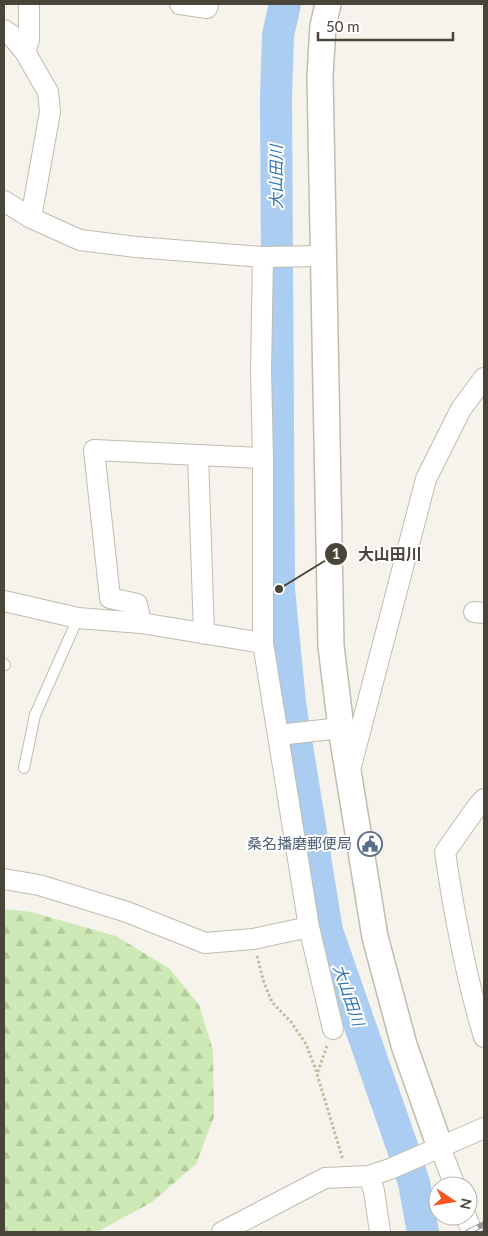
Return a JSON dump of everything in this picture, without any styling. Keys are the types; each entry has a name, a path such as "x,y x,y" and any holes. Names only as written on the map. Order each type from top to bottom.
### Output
{"street":[{"path":"25,52 29,40 29,4"},
{"path":"180,4 207,8 208,4"},
{"path":"328,4 323,26 320,76 318,256 335,729 349,774 375,937 404,1045 436,1149 450,1176"},
{"path":"4,30 11,35 25,52 48,92 50,112 31,218"},
{"path":"4,201 31,218 80,240 136,247 266,257 318,256"},
{"path":"266,257 261,370 263,643 281,735 309,927 333,1029"},
{"path":"349,774 426,480 460,409 484,378"},
{"path":"141,623 137,604 110,598 94,450 263,458"},
{"path":"198,455 204,634"},
{"path":"4,601 78,618 141,623 263,643"},
{"path":"281,735 335,729"},
{"path":"484,799 445,852 450,892 484,1038"},
{"path":"4,879 39,885 127,912 206,943 252,939 309,927"},
{"path":"222,1232 325,1178 369,1176 390,1169 484,1128"},
{"path":"369,1176 374,1191 380,1232"}],"lane":[{"path":"24,768 35,715 78,618"}],"path":[{"path":"252,939 264,983 272,1002 291,1022 306,1044 348,1177"},
{"path":"317,1074 333,1029"}],"green space":[{"path":"4,909 31,912 116,936 170,969 199,1005 213,1050 214,1117 196,1164 152,1202 97,1232 4,1232"}],"waterway":[{"name":"大山田川","path":"285,4 278,35 276,98 279,589 290,703 327,931 414,1183 423,1232"}],"railway":[{"path":"468,1232 484,1224"}],"place":[{"name":"大山田川","path":"279,589"},
{"name":"桑名播磨郵便局","path":"370,844"}]}
